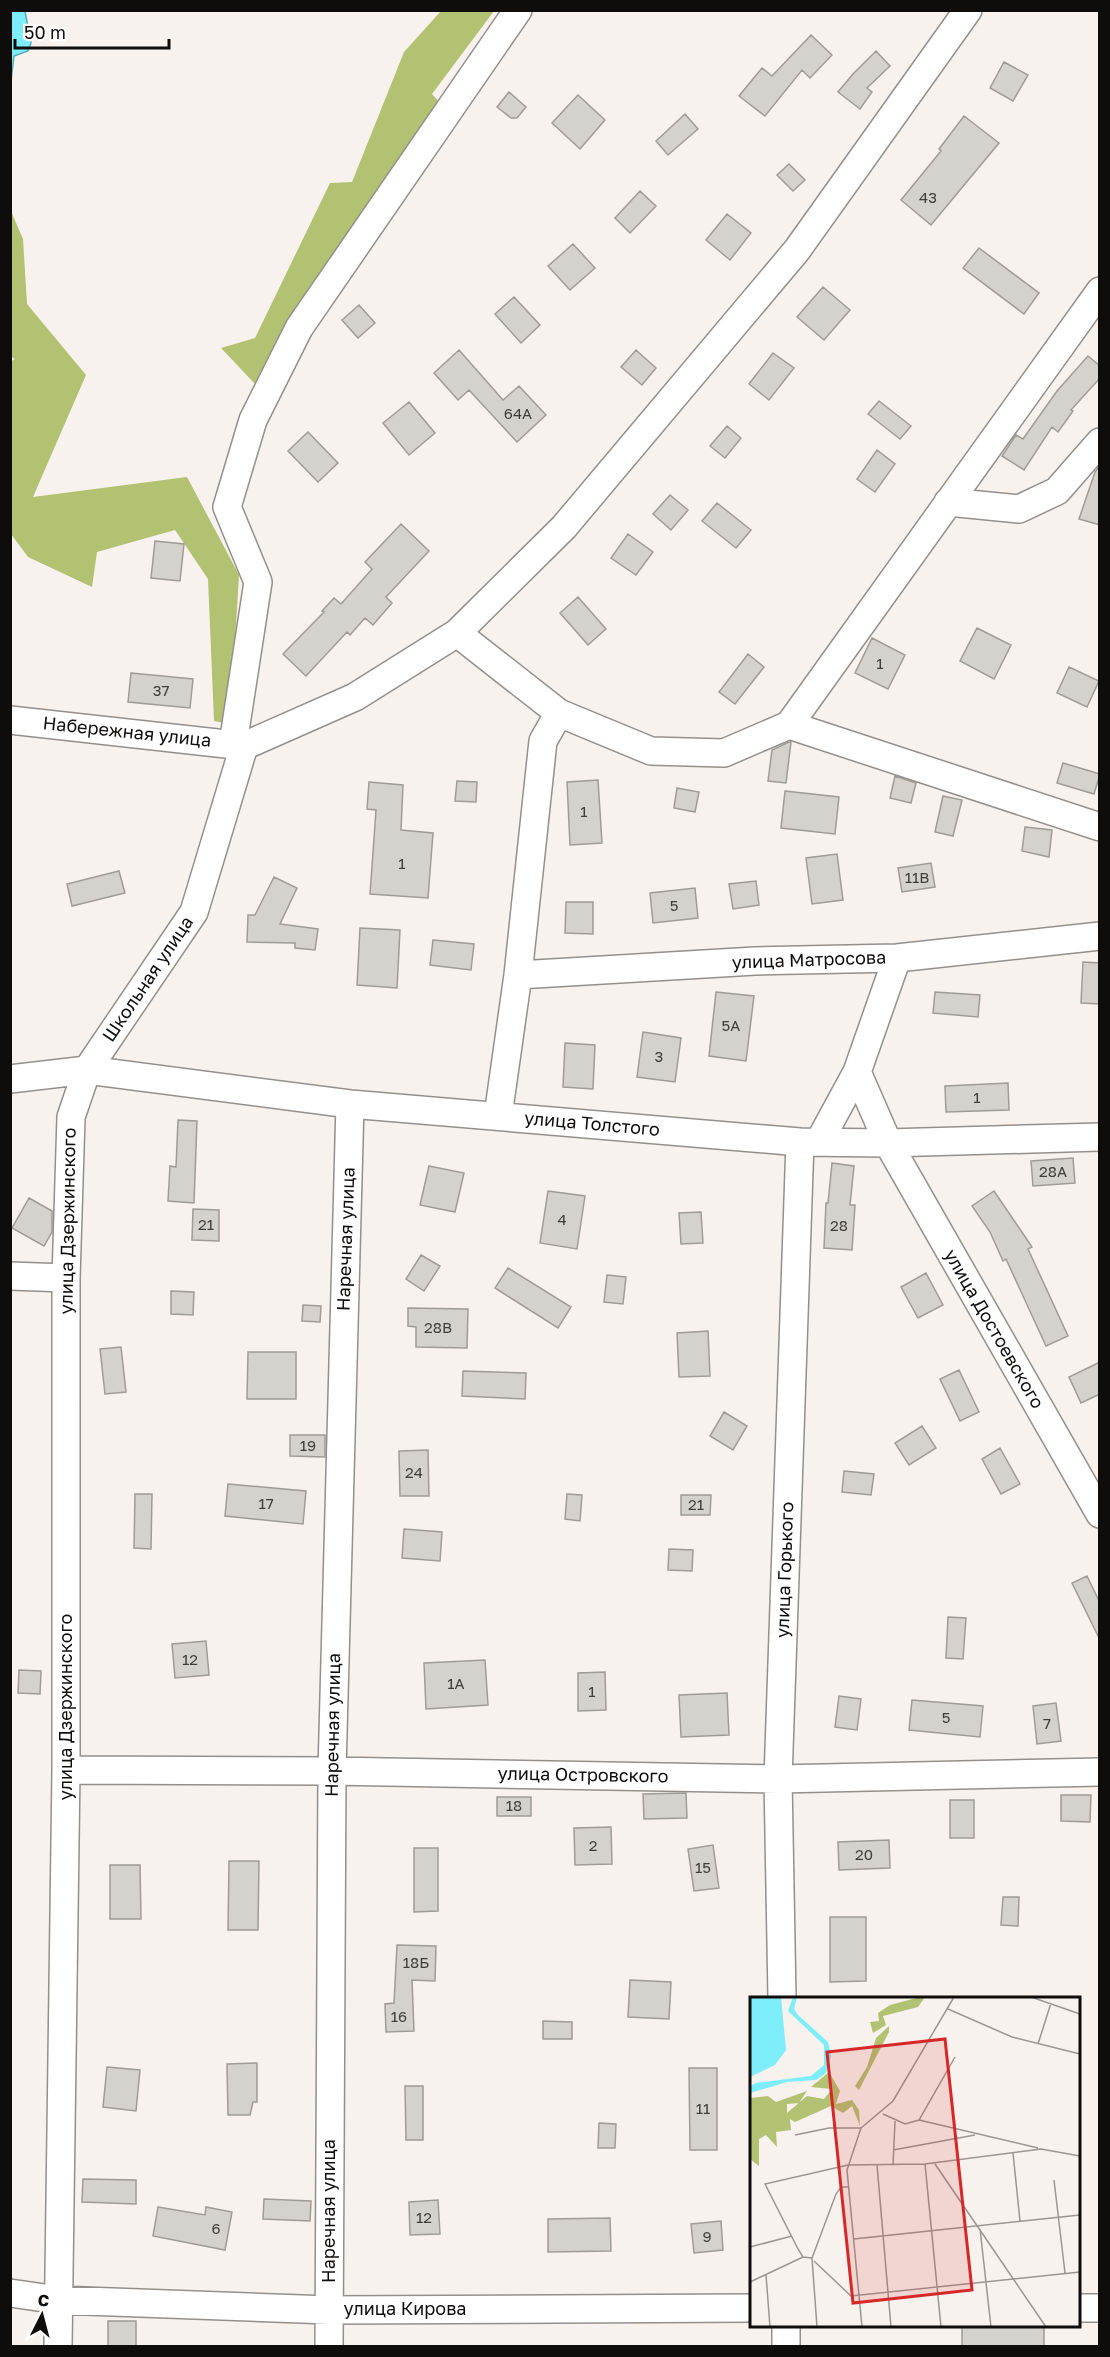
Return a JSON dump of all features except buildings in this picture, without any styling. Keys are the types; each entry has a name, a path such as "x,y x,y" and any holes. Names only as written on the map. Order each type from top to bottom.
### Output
{"street":[{"name":"Школьная улица","path":"87,1070 194,912 238,745 258,582 226,507 253,420 299,328 518,10"},
{"path":"238,745 355,697 457,633 564,527 797,250 968,10"},
{"path":"457,633 559,713 651,751 724,753 789,724 1100,291"},
{"path":"948,502 1019,509 1058,491 1095,453"},
{"path":"498,1116 518,975 543,741 559,713"},
{"name":"Набережная улица","path":"10,720 238,745"},
{"path":"789,724 1100,827"},
{"name":"улица Матросова","path":"518,975 755,961 897,958 1100,936"},
{"path":"809,1142 857,1072 897,958"},
{"name":"улица Толстого","path":"10,1079 87,1070 350,1104 809,1142 888,1143 1100,1137"},
{"name":"улица Дзержинского","path":"58,2346 66,1770 66,1278 71,1117 87,1070"},
{"name":"улица Достоевского","path":"857,1072 888,1143 1100,1514"},
{"name":"Наречная улица","path":"329,2346 332,1771 350,1104"},
{"name":"улица Горького","path":"782,1997 778,1779 809,1142"},
{"path":"10,1276 66,1278"},
{"name":"улица Островского","path":"66,1770 332,1771 778,1779 1100,1772"},
{"name":"улица Кирова","path":"10,2294 58,2300 329,2310 750,2308"},
{"path":"1080,2308 1100,2308"},
{"path":"786,2327 786,2346"}],"green space":[{"path":"441,11 494,11 432,94 440,103 256,385 221,348 255,338 330,183 352,182 404,52"},
{"path":"10,209 23,239 27,304 86,375 33,497 187,477 239,575 230,724 214,721 208,579 175,530 97,552 92,587 28,557 11,534 10,362 15,359 10,356"}],"water":[{"path":"11,10 25,11 31,43 28,51 14,56 11,81"}]}
